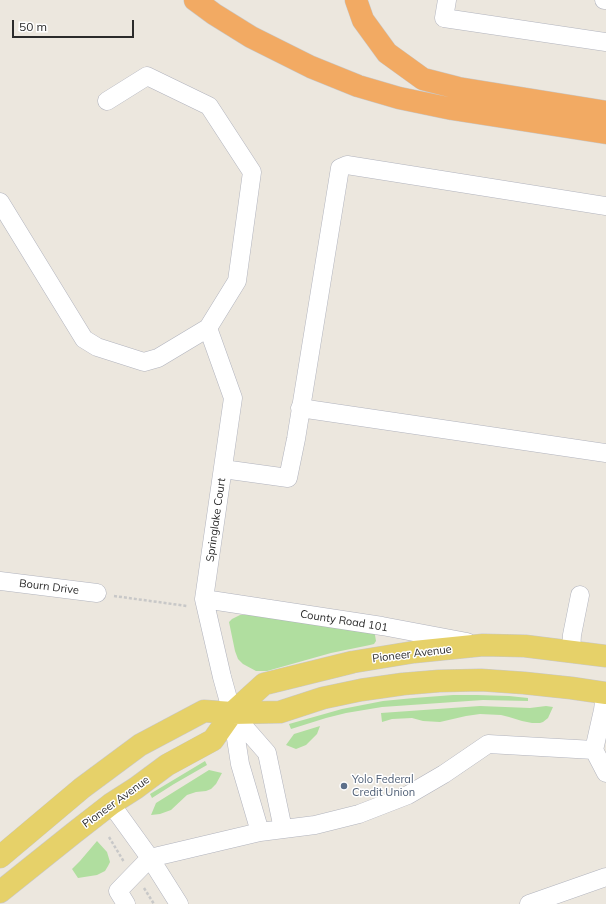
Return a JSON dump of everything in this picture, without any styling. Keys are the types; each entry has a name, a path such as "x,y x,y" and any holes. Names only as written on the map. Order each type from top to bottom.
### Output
{"highway":[{"path":"195,0 214,14 251,37 311,67 358,86 399,98 452,109 606,133"},
{"path":"356,0 363,20 387,53 423,78 458,88 606,112"}],"main road":[{"name":"Pioneer Avenue","path":"0,892 111,804 167,765 213,740 232,713 264,684 352,662 414,652 483,645 525,646 606,656"},
{"path":"0,857 82,788 140,745 204,711 232,713 280,712 323,698 361,690 439,681 481,680 524,683 606,693"},
{"path":"0,872 37,840 47,818"}],"street":[{"path":"447,0 444,18 606,42"},
{"path":"0,202 84,339 97,347 144,362 158,358 208,328 237,281 252,172 209,106 148,76 107,101"},
{"path":"223,470 288,478 296,439 340,168 347,165 606,206"},
{"name":"Springlake Court","path":"208,328 233,398 204,599 232,713 240,764 260,832"},
{"path":"300,408 606,453"},
{"name":"Bourn Drive","path":"0,581 97,593"},
{"path":"571,651 572,635 580,595"},
{"name":"County Road 101","path":"204,599 382,626 483,645"},
{"path":"606,693 594,750 606,773"},
{"path":"232,713 267,753 283,829"},
{"path":"126,904 118,891 150,858 260,832 315,825 359,814 408,795 444,774 488,744 594,750"},
{"path":"111,804 150,858 179,904"},
{"path":"529,904 606,877"}],"path":[{"path":"97,593 130,599 187,606"}],"green space":[{"path":"253,614 374,633 376,641 374,644 331,653 267,671 256,671 243,664 238,659 229,622 240,615"},
{"path":"453,695 509,696 528,698 528,701 483,700 382,707 346,713 291,729 289,724 342,709 383,701"},
{"path":"480,706 530,708 546,706 553,707 548,718 540,723 522,721 501,715 480,714 440,722 423,721 412,718 392,719 382,722 381,713"},
{"path":"320,726 317,734 306,745 296,749 286,745 294,734"},
{"path":"205,761 207,765 152,798 150,794"},
{"path":"209,770 222,773 216,784 211,789 187,795 171,810 160,814 151,815 156,803"},
{"path":"97,841 107,852 110,862 108,866 105,871 97,875 78,878 72,869"}],"place":[{"name":"Yolo Federal Credit Union","path":"344,786"}]}
